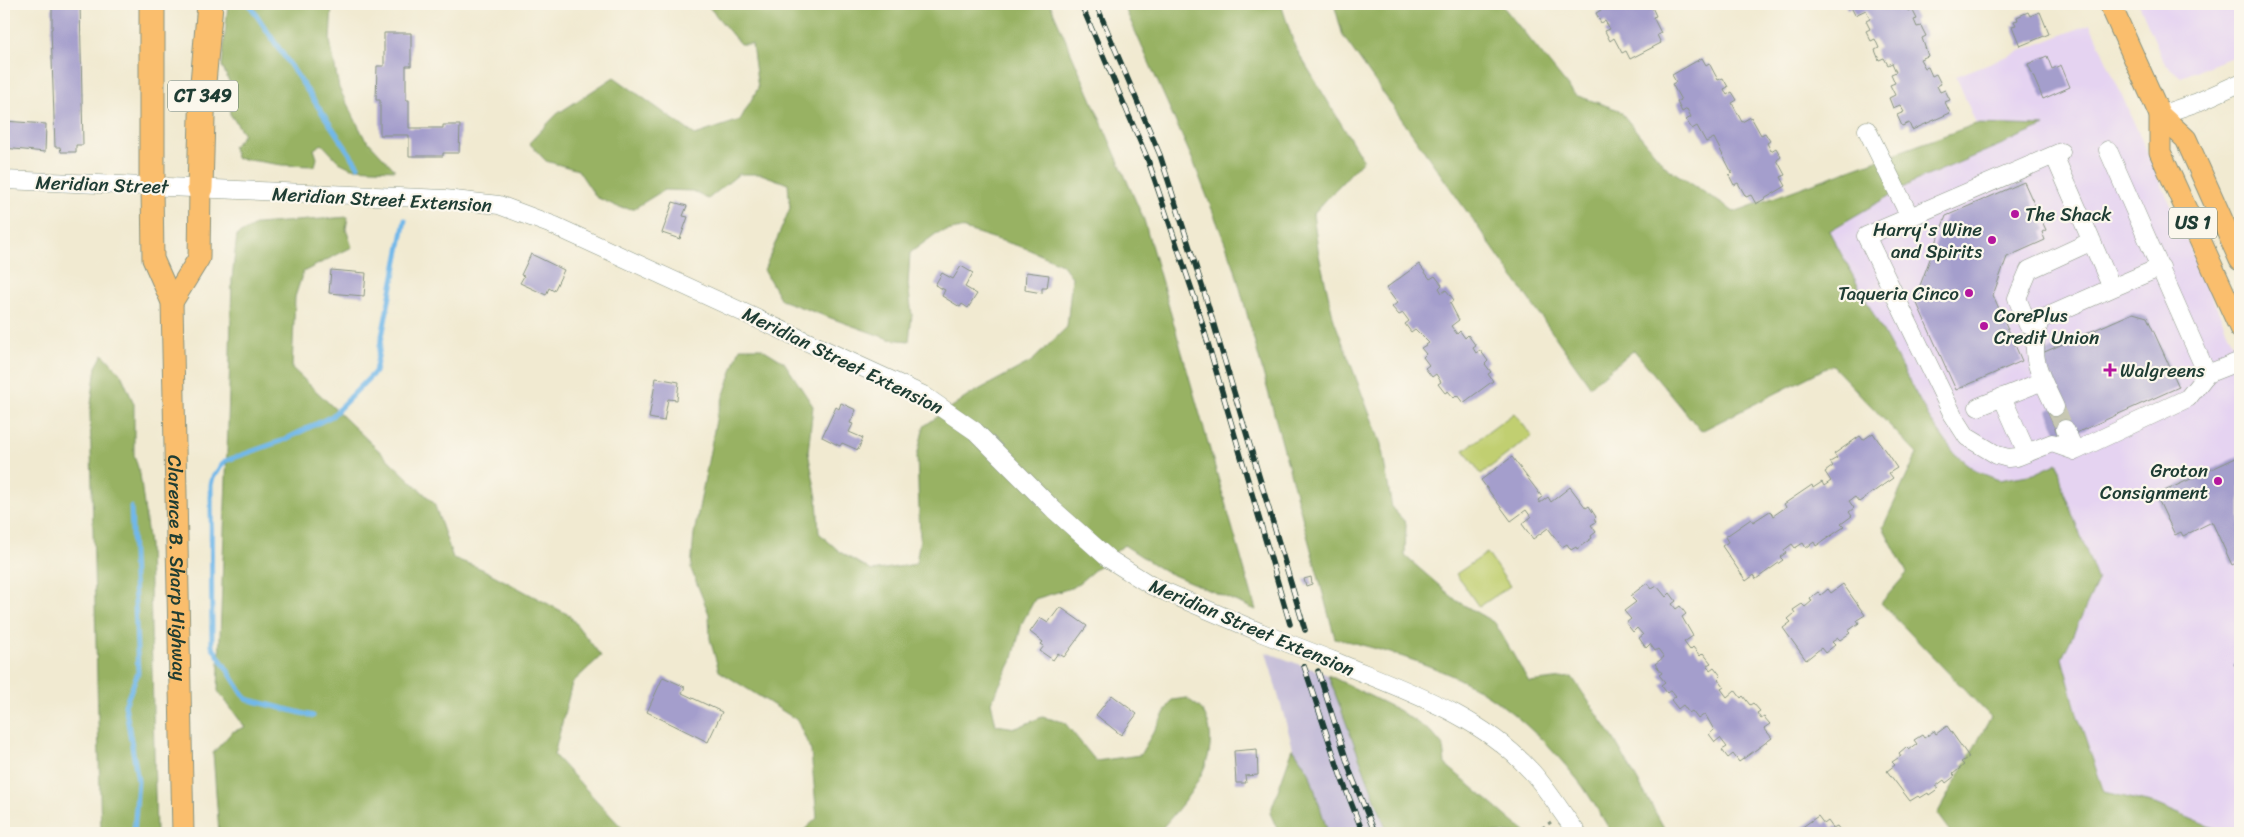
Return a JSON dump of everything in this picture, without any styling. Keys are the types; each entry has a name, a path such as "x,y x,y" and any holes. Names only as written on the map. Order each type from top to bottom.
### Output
{"highway":[{"name":"CT 349","path":"152,4 152,186"},
{"name":"CT 349","path":"200,188 204,83 210,4"}],"main road":[{"name":"US 1","path":"2110,4 2160,115 2186,139 2240,260"},
{"name":"US 1","path":"2160,115 2160,152 2240,328"},
{"name":"Clarence B. Sharp Highway","path":"152,186 153,259 172,302 183,833"},
{"name":"CT 349","path":"172,302 199,258 200,188"}],"street":[{"path":"2160,115 2198,102 2240,83"},
{"path":"1867,130 1910,217"},
{"path":"2108,150 2207,374"},
{"path":"2112,288 2058,154 1866,236 1952,415 1967,437 1990,452 2008,458 2052,444 2075,451 2188,398 2207,374 2240,361"},
{"name":"Meridian Street","path":"4,180 200,188"},
{"name":"Meridian Street Extension","path":"200,188 476,202 499,205 555,226 923,395 975,431 1054,510 1109,559 1152,586 1262,634 1334,661 1435,703 1489,734 1532,772 1577,833"},
{"path":"2092,241 2029,270 2017,298 2028,325 2161,267"},
{"path":"2040,320 2034,338 2033,354 2055,407"},
{"path":"1978,407 2043,381"},
{"path":"2002,397 2027,453"},
{"path":"2065,429 2075,451"}],"shaded area":[{"path":"2139,4 2240,4 2240,54 2181,77 2165,64"},
{"path":"2090,24 2240,360 2240,833 2225,833 2155,804 2105,792 2078,717 2062,658 2098,581 2063,490 2058,464 2034,474 1999,480 1976,471 1955,454 1929,418 1828,231 1913,182 2043,126 1976,124 1956,76"},
{"path":"1266,652 1328,675 1388,833 1328,833 1309,772 1293,748"}],"green space":[{"path":"228,4 332,4 330,41 339,88 364,137 395,170 351,168 339,162 322,144 314,149 317,158 315,166 282,165 236,158 233,147 244,134 230,114 229,101 232,88 222,66"},
{"path":"711,4 1050,4 1144,220 1256,610 1164,571 1124,545 1074,587 1035,599 1022,623 1013,658 991,702 996,725 1016,728 1042,717 1064,722 1096,761 1140,755 1172,700 1187,698 1199,707 1209,727 1210,744 1207,760 1191,792 1158,833 801,833 817,818 811,751 797,720 719,671 710,639 709,614 691,569 694,534 717,415 740,348 761,348 784,362 813,406 808,452 817,498 819,533 840,552 872,571 916,564 920,538 917,456 924,426 971,394 1032,361 1067,327 1072,277 1062,264 1025,248 961,228 937,233 910,253 908,285 912,315 909,341 889,339 781,300 764,270 790,208 788,184 761,174 739,174 708,199 692,191 664,190 633,209 618,207 596,197 578,170 546,161 529,143 557,114 614,77 695,135 740,120 758,88 752,44 740,44 709,7"},
{"path":"1123,4 1281,4 1295,47 1363,160 1313,214 1319,255 1334,320 1381,444 1392,508 1406,523 1405,556 1457,601 1495,623 1529,682 1572,677 1614,739 1667,833 1612,833 1583,787 1549,747 1523,722 1495,700 1465,682 1385,651 1335,638 1234,266 1194,163"},
{"path":"1334,4 1501,4 1575,95 1619,110 1666,167 1734,212 1976,124 2045,126 1913,182 1829,231 1929,418 1955,454 1976,471 1999,480 2034,474 2058,463 2063,490 2098,581 2062,658 2078,717 2104,792 2155,804 2225,833 1951,833 1937,814 1991,717 1881,603 1907,573 1883,527 1917,454 1832,365 1701,431 1634,350 1590,386 1343,36"},
{"path":"348,217 346,229 352,247 303,272 295,297 292,368 434,503 453,558 482,569 569,615 601,656 572,683 554,755 625,831 631,833 219,833 213,753 232,732 245,727 218,691 232,279 237,235 257,224"},
{"path":"103,354 121,374 134,404 134,455 140,474 149,545 156,833 101,833 90,412 96,367"},
{"path":"1514,413 1532,436 1481,474 1464,450"},
{"path":"1487,553 1510,586 1479,607 1456,574"},
{"path":"1328,675 1398,710 1431,732 1443,746 1445,764 1526,833 1388,833"},
{"path":"1293,748 1309,772 1328,833 1279,833 1270,813"}],"building":[{"path":"52,4 80,4 83,145 76,145 76,152 61,152 60,147 55,147 51,29"},
{"path":"1598,4 1646,4 1648,8 1652,7 1656,16 1653,17 1661,33 1657,35 1661,43 1630,59 1626,51 1622,53 1614,38 1610,41 1605,31 1610,29 1605,21 1601,23 1596,13 1601,10"},
{"path":"1845,4 1904,4 1908,11 1912,9 1917,19 1914,20 1917,27 1921,26 1926,36 1922,38 1928,56 1920,59 1925,68 1928,67 1932,76 1936,74 1941,84 1937,86 1940,92 1945,90 1950,100 1945,102 1950,113 1912,130 1909,123 1902,126 1897,115 1904,112 1900,105 1893,108 1889,98 1895,95 1890,85 1895,83 1891,74 1896,72 1892,63 1888,65 1884,58 1879,60 1875,50 1879,48 1875,39 1871,41 1866,31 1870,29 1866,21 1870,19 1866,10 1855,15 1851,7 1847,9"},
{"path":"2028,12 2030,16 2040,12 2049,34 2020,46 2012,26 2016,25 2014,21 2018,20 2017,17"},
{"path":"384,33 411,33 411,66 406,66 406,100 409,100 409,128 443,128 443,125 460,125 459,153 443,153 443,156 409,156 409,135 380,135 380,100 376,100 377,66 384,66"},
{"path":"2047,56 2052,69 2061,65 2070,87 2043,99 2028,64"},
{"path":"1702,58 1706,65 1709,63 1718,80 1723,78 1728,87 1724,89 1727,95 1732,92 1737,100 1732,103 1742,122 1751,117 1761,135 1765,133 1770,141 1767,143 1771,151 1776,148 1781,157 1777,160 1785,175 1781,177 1786,186 1756,204 1751,195 1746,197 1738,183 1734,185 1729,175 1732,173 1714,138 1706,142 1697,126 1692,129 1686,120 1691,117 1687,109 1682,112 1677,102 1681,100 1672,84 1676,82 1672,75"},
{"path":"4,121 46,124 45,152 4,148"},
{"path":"2024,182 2046,230 2042,232 2045,240 2007,257 1993,295 2022,361 1956,390 1915,299 1946,216"},
{"path":"673,202 687,206 683,216 688,217 680,239 662,233"},
{"path":"531,254 564,270 554,291 549,288 546,295 520,283 524,276 521,275"},
{"path":"1419,264 1430,279 1435,276 1442,285 1439,288 1442,293 1446,290 1454,300 1450,303 1459,320 1451,326 1457,334 1460,331 1465,338 1468,335 1476,346 1473,348 1476,353 1480,350 1488,361 1485,364 1491,372 1488,374 1493,381 1463,403 1457,395 1454,398 1448,391 1445,393 1438,384 1441,382 1436,374 1432,377 1425,368 1429,365 1423,357 1426,354 1421,348 1429,343 1415,329 1411,332 1405,324 1409,321 1403,313 1399,315 1392,307 1397,303 1386,288"},
{"path":"961,266 973,273 965,287 977,294 968,308 962,304 960,307 942,296 945,290 935,285 942,273 953,279"},
{"path":"331,270 366,273 364,296 329,293"},
{"path":"1026,272 1049,275 1047,288 1042,288 1042,293 1025,290"},
{"name":"Walgreens","path":"2133,313 2147,317 2179,387 2076,433 2073,426 2057,433 2047,411 2062,403 2040,354"},
{"path":"656,378 679,382 677,400 668,399 664,421 649,418"},
{"path":"841,403 856,410 850,423 853,424 849,432 863,438 858,450 842,443 840,446 822,437 836,407 839,409"},
{"path":"1873,433 1897,468 1889,473 1893,478 1859,502 1855,497 1849,501 1854,508 1849,512 1852,516 1841,524 1844,527 1816,546 1814,542 1806,548 1803,543 1795,548 1792,544 1784,550 1786,553 1780,557 1783,560 1756,579 1754,575 1746,581 1722,546 1728,542 1725,537 1751,519 1753,522 1770,511 1773,516 1786,507 1784,504 1812,485 1813,488 1822,482 1824,486 1831,481 1825,472 1833,466 1830,462 1837,458 1834,454 1860,436 1863,440"},
{"path":"1512,457 1542,497 1538,500 1540,503 1548,497 1551,502 1570,487 1586,508 1589,506 1596,517 1594,519 1596,522 1591,525 1596,532 1591,536 1592,538 1577,549 1576,547 1571,550 1567,544 1562,547 1548,528 1533,539 1522,524 1531,517 1526,510 1511,521 1481,480"},
{"path":"2238,457 2240,462 2240,561 2232,565 2212,522 2183,536 2181,532 2175,535 2156,495"},
{"path":"1311,577 1312,584 1306,586 1304,579"},
{"path":"1647,583 1652,589 1657,586 1666,597 1670,593 1676,601 1672,604 1676,609 1680,606 1686,614 1682,617 1693,636 1684,642 1690,650 1693,647 1700,656 1703,653 1711,663 1707,665 1710,670 1714,667 1721,676 1718,679 1724,687 1721,689 1727,697 1735,690 1750,705 1753,703 1760,711 1757,713 1761,719 1764,717 1770,724 1764,728 1772,738 1739,762 1733,754 1728,758 1722,750 1727,747 1720,738 1715,742 1709,734 1714,730 1705,714 1698,719 1692,711 1689,713 1683,705 1678,709 1671,700 1676,696 1671,690 1667,693 1661,685 1665,682 1659,675 1662,673 1655,664 1664,657 1658,649 1655,651 1650,644 1646,648 1639,638 1643,635 1637,628 1633,632 1626,623 1631,619 1624,611 1636,602 1630,596"},
{"path":"1843,584 1865,615 1857,620 1859,623 1848,631 1850,633 1840,640 1838,638 1832,642 1835,645 1825,653 1821,648 1806,660 1783,628 1791,622 1788,619 1795,613 1793,610 1802,604 1805,607 1812,601 1810,598 1818,592 1821,595 1828,589 1831,593"},
{"path":"1060,607 1087,626 1064,657 1058,653 1053,660 1040,651 1044,646 1041,644 1043,642 1030,632 1040,618 1048,623"},
{"path":"2240,660 2240,673 2234,664"},
{"path":"663,677 685,687 682,693 722,712 708,742 647,712"},
{"path":"1112,695 1137,714 1121,735 1096,715"},
{"path":"1947,726 1969,757 1961,762 1964,765 1946,783 1944,780 1936,786 1939,788 1929,795 1928,793 1920,798 1918,796 1910,801 1887,771 1895,765 1892,762 1901,756 1899,753 1906,747 1909,750 1917,744 1914,740 1922,735 1924,738 1934,731 1936,734"},
{"path":"1257,749 1258,775 1245,776 1246,783 1236,783 1234,751"},
{"path":"1818,816 1824,824 1828,821 1833,828 1837,826 1842,833 1794,833"}],"waterway":[{"path":"249,4 358,166"},
{"path":"313,716 246,699 212,646 211,485 213,477 225,461 284,440 332,416 375,372 405,220"},
{"path":"131,507 138,673 125,705 138,781 134,833"}],"tunnel":[{"path":"2055,407 2065,429"}],"railway":[{"path":"1081,4 1148,160 1195,299 1290,624"},
{"path":"1096,4 1160,155 1205,295 1305,630"},
{"path":"1304,666 1341,777 1363,833"},
{"path":"1318,671 1351,774 1375,833"}],"place":[{"name":"The Shack","path":"2015,214"},
{"name":"Harry's Wine and Spirits","path":"1992,240"},
{"name":"Taqueria Cinco","path":"1969,293"},
{"name":"CorePlus Credit Union","path":"1984,326"},
{"name":"Walgreens","path":"2110,370"},
{"name":"Groton Consignment","path":"2218,481"}]}
